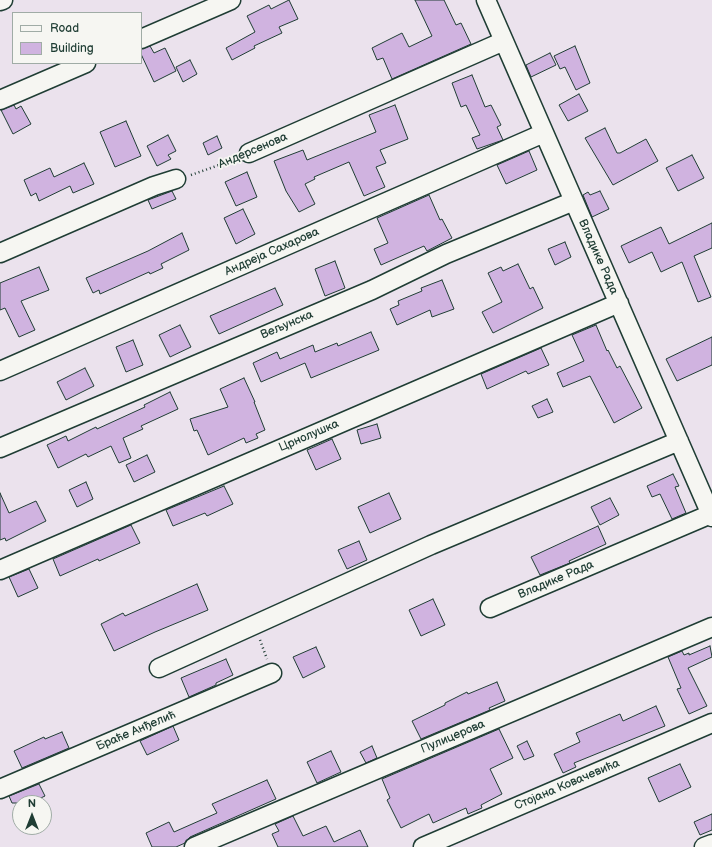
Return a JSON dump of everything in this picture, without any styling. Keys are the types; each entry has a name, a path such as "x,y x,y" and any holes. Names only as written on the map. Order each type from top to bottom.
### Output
{"street":[{"path":"142,39 231,0"},
{"name":"Владике Рада","path":"486,0 711,515 490,608"},
{"name":"Андерсенова","path":"249,153 504,41"},
{"path":"0,100 84,64"},
{"name":"Андреја Сахарова","path":"0,371 544,133"},
{"path":"0,253 154,186 176,179"},
{"name":"Вељунска","path":"0,448 372,290 446,254 574,202"},
{"name":"Црнолушка","path":"0,570 619,303"},
{"path":"159,668 431,545 679,441"},
{"name":"Пулицерова","path":"194,847 712,627"},
{"name":"Браће Анђелић","path":"0,789 272,673"},
{"name":"Стојана Ковачевића","path":"423,847 712,722"},
{"path":"704,847 712,844"}],"path":[{"name":"Андерсенова","path":"176,179 221,166 249,153"},
{"path":"254,626 272,673"}],"building":[{"path":"289,0 298,19 279,27 282,33 254,46 255,48 232,60 226,48 255,32 247,16 269,5 271,9"},
{"path":"415,0 444,0 456,25 461,23 471,44 392,79 383,58 377,60 372,48 402,33 409,47 432,36"},
{"path":"150,46 154,53 165,48 176,71 154,82 142,56 142,49"},
{"path":"575,46 590,83 576,90 565,67 560,69 554,56"},
{"path":"550,53 556,65 531,77 526,65"},
{"path":"190,60 197,74 183,82 176,67"},
{"path":"472,75 485,107 491,105 501,125 497,127 503,140 477,149 472,138 480,135 466,105 461,107 452,83"},
{"path":"579,94 588,111 568,121 559,105"},
{"path":"14,105 16,109 21,106 31,124 13,134 1,110"},
{"path":"395,105 408,139 380,150 386,163 376,167 385,187 364,196 349,162 314,177 315,179 305,184 315,204 299,212 286,191 274,161 303,150 307,160 376,132 369,115"},
{"path":"126,121 141,156 115,167 100,132"},
{"path":"605,128 617,153 620,153 646,139 658,161 613,185 585,138"},
{"path":"168,135 176,151 168,155 171,159 157,166 147,146"},
{"path":"217,136 222,148 208,155 203,143"},
{"path":"529,151 537,170 506,184 497,165"},
{"path":"692,155 704,178 678,191 666,168"},
{"path":"84,163 94,184 73,193 70,186 39,201 36,193 31,196 24,180 50,168 54,177"},
{"path":"247,172 257,197 236,206 225,182"},
{"path":"172,191 176,199 152,209 148,200"},
{"path":"600,191 609,209 592,217 583,195 588,192 590,195"},
{"path":"429,195 440,220 442,219 452,238 427,251 424,246 381,265 374,249 388,243 377,218"},
{"path":"243,209 255,234 236,244 224,218"},
{"path":"712,223 712,248 694,256 711,297 698,302 682,262 661,272 652,252 629,263 621,246 661,227 669,244"},
{"path":"182,233 189,250 161,264 163,268 150,274 149,272 100,294 99,290 93,293 86,278 148,251"},
{"path":"565,242 571,257 555,265 548,249"},
{"path":"335,261 345,288 325,296 315,269"},
{"path":"518,264 530,289 533,287 543,308 493,333 482,312 502,302 488,273 501,267 503,271"},
{"path":"39,267 49,290 21,301 35,330 19,337 5,308 0,310 0,283"},
{"path":"442,280 454,309 432,317 430,310 397,325 390,309 399,305 398,301 422,291 421,288"},
{"path":"275,288 283,305 219,334 210,316"},
{"path":"180,325 191,347 170,357 159,335"},
{"path":"596,325 607,351 608,350 617,368 620,366 642,408 614,423 590,376 563,387 557,373 584,361 572,335"},
{"path":"371,332 379,350 311,378 305,363 261,382 253,363 277,352 280,359 313,345 315,352 337,343 338,346"},
{"path":"712,337 712,365 677,381 666,359"},
{"path":"133,340 143,365 126,372 116,347"},
{"path":"541,348 549,365 528,374 526,371 487,389 481,374"},
{"path":"85,368 94,386 66,400 57,382"},
{"path":"244,378 255,402 265,430 256,434 258,438 246,443 244,438 208,455 197,430 194,431 190,419 228,407 220,389"},
{"path":"170,392 178,409 141,426 143,429 123,438 131,458 119,463 111,446 88,457 86,454 58,468 47,445 66,436 68,441 96,427 97,429 145,407 144,405"},
{"path":"547,399 553,412 538,418 532,406"},
{"path":"377,424 381,438 361,444 357,430"},
{"path":"332,439 341,459 316,470 307,450"},
{"path":"147,455 155,472 134,482 126,465"},
{"path":"673,474 679,486 675,487 686,513 672,519 660,494 652,497 647,486"},
{"path":"86,482 93,499 77,507 69,490"},
{"path":"224,486 233,504 207,516 205,513 173,526 166,510"},
{"path":"0,493 9,513 36,501 46,521 6,541 5,538 0,540"},
{"path":"389,493 401,519 370,533 358,507"},
{"path":"610,498 619,515 600,525 591,507"},
{"path":"131,525 140,543 99,561 98,559 60,576 53,559"},
{"path":"598,526 606,544 569,561 570,563 540,575 531,557"},
{"path":"359,541 367,560 347,569 338,550"},
{"path":"29,569 38,588 18,597 9,577"},
{"path":"197,584 208,610 114,651 101,624 123,613 125,616"},
{"path":"433,599 445,625 421,636 409,610"},
{"path":"710,646 712,657 688,668 707,706 689,714 677,689 681,688 668,657 682,651 684,655 689,653 689,655"},
{"path":"316,647 325,667 303,678 293,657"},
{"path":"226,659 233,675 216,683 216,685 189,697 181,678"},
{"path":"497,682 505,701 489,708 490,710 421,739 412,721 445,705 445,703 467,692 468,694"},
{"path":"656,706 665,726 574,763 576,767 563,773 554,754 580,742 576,733 620,714 623,721"},
{"path":"173,726 179,740 147,755 140,741"},
{"path":"499,729 513,758 490,769 502,794 481,805 482,808 468,814 466,808 433,823 429,814 401,828 387,800 390,798 382,779"},
{"path":"62,732 69,748 22,768 14,751 44,737 45,739"},
{"path":"527,741 534,756 524,760 517,746"},
{"path":"372,746 377,758 366,763 360,752"},
{"path":"331,751 341,772 317,783 307,762"},
{"path":"680,764 691,787 659,802 648,778"},
{"path":"267,780 276,799 190,837 185,843 176,847 152,847 146,833 169,822 174,832 217,813 212,804"},
{"path":"39,784 44,795 12,795 12,803 9,796"},
{"path":"712,814 712,830 700,835 694,822"},
{"path":"293,816 303,836 326,826 334,842 360,830 368,847 278,847 272,834 279,831 275,824"}]}
